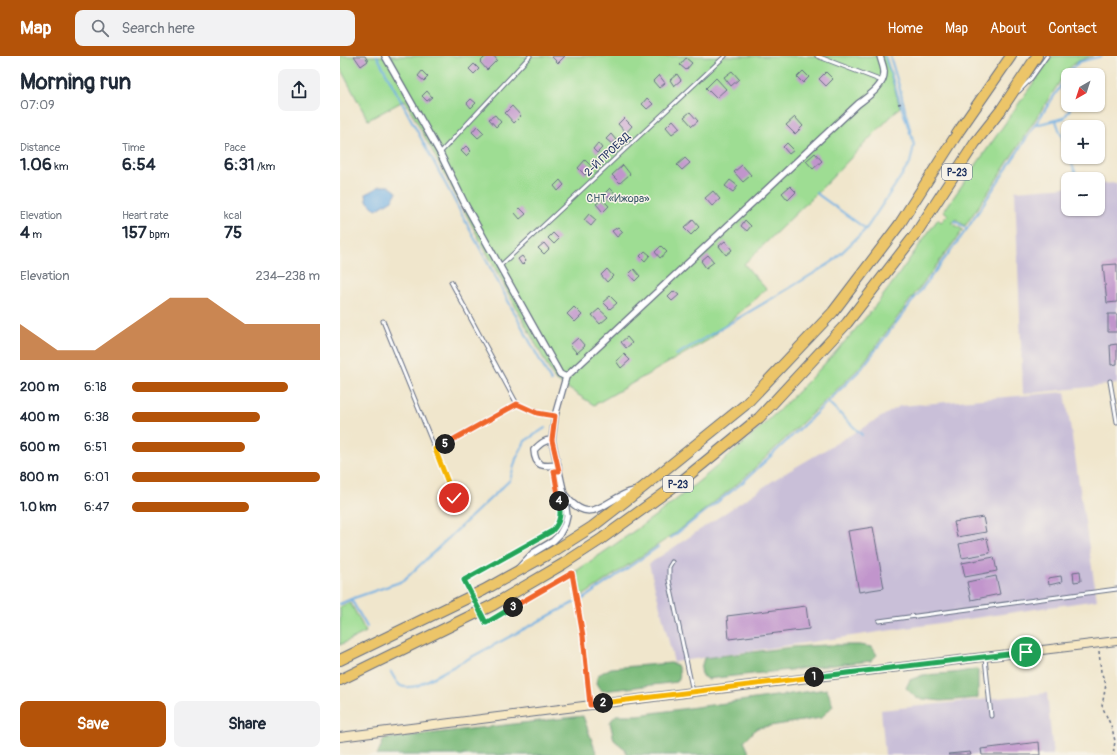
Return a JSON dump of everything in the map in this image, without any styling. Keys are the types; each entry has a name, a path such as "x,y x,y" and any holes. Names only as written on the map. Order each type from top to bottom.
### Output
{"highway":[{"name":"Р-23","path":"340,660 484,590 554,551 592,527 641,490 745,405 833,312 899,224 959,131 1011,56"},
{"name":"Р-23","path":"340,680 493,605 563,564 600,540 683,480 759,418 847,323 915,235 976,143 1001,110 1037,56"}],"street":[{"path":"385,56 440,153 465,204 560,374 566,377"},
{"path":"514,574 533,553 553,541 560,534 565,524 567,516 564,494 552,440 555,416 566,377 858,104 874,91 882,81 885,73 880,56"},
{"path":"552,440 538,445 534,450 535,458 539,464 543,466 558,465"},
{"path":"564,494 574,505 591,511 607,505 625,493 641,490"},
{"path":"340,737 693,692 1117,641"}],"lane":[{"path":"440,153 530,56"},
{"name":"2-Й ПРОЕЗД","path":"500,266 725,56"},
{"path":"816,56 882,81"},
{"path":"1001,110 1030,80 1047,56"},
{"path":"451,282 517,404 537,413 555,416"},
{"path":"384,321 454,498"},
{"path":"1110,381 1117,422"},
{"path":"435,449 517,404"},
{"path":"672,562 669,567 669,580 693,692"},
{"path":"879,621 1117,589"},
{"path":"985,657 991,716"}],"path":[{"path":"898,104 904,103"},
{"path":"558,522 552,531 464,580 486,623 572,573 583,636 590,705"},
{"path":"1098,644 1101,672 1106,684 1102,706 1116,741 1113,755"}],"shaded area":[{"path":"1117,183 1117,384 1023,394 1015,191 1061,188 1061,216 1105,216 1105,184"},
{"path":"1065,392 1097,600 674,662 649,564 777,478 900,406"},
{"path":"1047,693 1053,755 885,755 881,710"}],"green space":[{"name":"СНТ «Ижора»","path":"340,56 885,56 900,107 820,190 744,264 766,289 710,339 594,405 555,380 405,100 368,120 340,68"},
{"path":"1052,56 1093,56 1078,61 1069,68 1061,68 1061,80 965,226 956,219 952,223 963,230 861,366 742,480 677,532 579,598 576,571 665,509 755,433 804,386 850,336 881,299 938,219 941,222 948,215 944,211"},
{"path":"350,602 366,632 340,645 340,607"},
{"path":"859,645 872,647 877,655 871,661 707,679 702,676 701,668 704,658 793,647"},
{"path":"671,663 677,665 679,670 680,676 677,682 603,691 596,683 598,675 611,668"},
{"path":"978,669 978,698 941,701 916,698 906,688 910,680 923,675 953,673"},
{"path":"827,689 833,706 821,718 757,728 744,741 750,755 627,755 625,749 614,740 610,722 616,715 638,715"},
{"path":"583,716 597,755 377,755 384,739"}],"water":[{"path":"380,186 389,186 397,192 392,200 376,210 367,201 366,194"}],"building":[{"path":"354,56 365,56 368,61 361,66"},
{"path":"486,56 494,56 497,60 487,70 480,62"},
{"path":"551,56 565,56 558,63"},
{"path":"686,58 692,63 686,70 680,65"},
{"path":"474,64 479,69 474,74 469,69"},
{"path":"422,71 428,77 424,81 418,76"},
{"path":"732,71 739,79 731,86 724,77"},
{"path":"803,71 809,77 803,83 797,77"},
{"path":"826,72 833,79 826,86 819,79"},
{"path":"677,74 681,80 674,86 670,80"},
{"path":"659,75 665,83 659,88 653,81"},
{"path":"716,78 726,89 716,98 706,88"},
{"path":"427,91 432,97 427,101 422,96"},
{"path":"647,98 653,104 647,109 642,104"},
{"path":"471,99 476,103 471,108 467,103"},
{"path":"512,106 521,116 514,123 505,113"},
{"path":"690,112 698,121 692,126 684,117"},
{"path":"495,115 501,122 496,127 489,119"},
{"path":"795,117 803,126 795,134 786,125"},
{"path":"624,118 632,126 626,133 618,124"},
{"path":"673,120 680,128 672,134 666,127"},
{"path":"477,126 484,133 478,138 472,132"},
{"path":"611,134 616,140 612,144 606,139"},
{"path":"598,143 602,148 597,153 593,149"},
{"path":"787,143 794,150 789,154 783,147"},
{"path":"466,146 471,151 466,156 461,151"},
{"path":"815,153 822,161 813,169 806,161"},
{"path":"685,158 690,163 682,170 677,165"},
{"path":"585,160 593,168 585,175 578,168"},
{"path":"623,165 630,174 620,183 612,175"},
{"path":"742,165 751,175 743,182 734,172"},
{"path":"560,180 564,185 558,191 554,186"},
{"path":"730,180 738,186 733,192 725,186"},
{"path":"790,186 796,192 788,200 782,193"},
{"path":"610,188 616,194 611,199 605,193"},
{"path":"713,191 720,199 712,206 705,198"},
{"path":"602,199 609,206 603,212 596,204"},
{"path":"520,208 526,214 520,219 515,213"},
{"path":"589,214 596,220 591,226 584,220"},
{"path":"693,220 699,227 691,235 684,228"},
{"path":"745,220 751,226 747,231 741,226"},
{"path":"618,227 623,232 617,237 612,231"},
{"path":"553,233 559,239 554,244 548,238"},
{"path":"725,241 732,250 726,255 719,246"},
{"path":"544,243 549,249 544,254 538,248"},
{"path":"661,246 667,252 660,258 655,252"},
{"path":"645,251 650,255 645,261 640,256"},
{"path":"708,255 714,262 706,268 701,261"},
{"path":"522,256 526,261 522,265 518,259"},
{"path":"1117,264 1117,302 1107,303 1103,265"},
{"path":"607,269 613,276 607,282 601,275"},
{"path":"634,269 640,276 635,281 629,274"},
{"path":"674,291 679,295 672,301 668,297"},
{"path":"610,296 617,303 610,309 603,302"},
{"path":"574,307 582,315 575,322 567,314"},
{"path":"599,309 608,317 600,324 592,315"},
{"path":"1108,314 1117,314 1117,332 1108,332"},
{"path":"627,337 632,343 626,348 621,342"},
{"path":"578,338 585,346 577,353 570,345"},
{"path":"1117,344 1117,364 1111,365 1110,345"},
{"path":"624,354 630,360 621,368 616,361"},
{"path":"983,517 986,532 957,537 954,522"},
{"path":"873,527 884,588 859,592 848,531"},
{"path":"987,538 990,553 962,558 959,544"},
{"path":"994,557 997,571 965,577 962,563"},
{"path":"1080,571 1081,581 1074,582 1073,572"},
{"path":"996,576 1000,594 971,600 967,582"},
{"path":"1061,576 1062,582 1049,585 1048,578"},
{"path":"806,606 809,629 729,639 727,616"},
{"path":"1039,742 1040,755 982,755 981,749"},
{"path":"970,752 971,755 948,754"}],"waterway":[{"path":"377,56 551,381"},
{"path":"885,56 910,133"},
{"path":"866,229 910,163 914,145 890,56"},
{"path":"671,538 742,483 862,368 967,229 1071,70 1079,62 1102,56"},
{"path":"1035,125 1064,118 1068,112"},
{"path":"1056,121 1061,135"},
{"path":"1072,164 1075,172"},
{"path":"676,355 832,262 866,229 816,193"},
{"path":"955,221 967,229"},
{"path":"828,402 862,435"},
{"path":"351,599 403,581 510,480 516,459 525,441 545,428"},
{"path":"580,601 658,547"},
{"path":"340,604 351,599 367,627"},
{"path":"391,672 398,684 401,686 417,686 575,602"}],"route":[{"path":"454,498 435,449 517,404 537,413 555,416 552,440 556,452 559,471 554,471 561,515 556,527 546,535 464,580 486,623 572,573 583,636 590,705 1026,652"}]}
